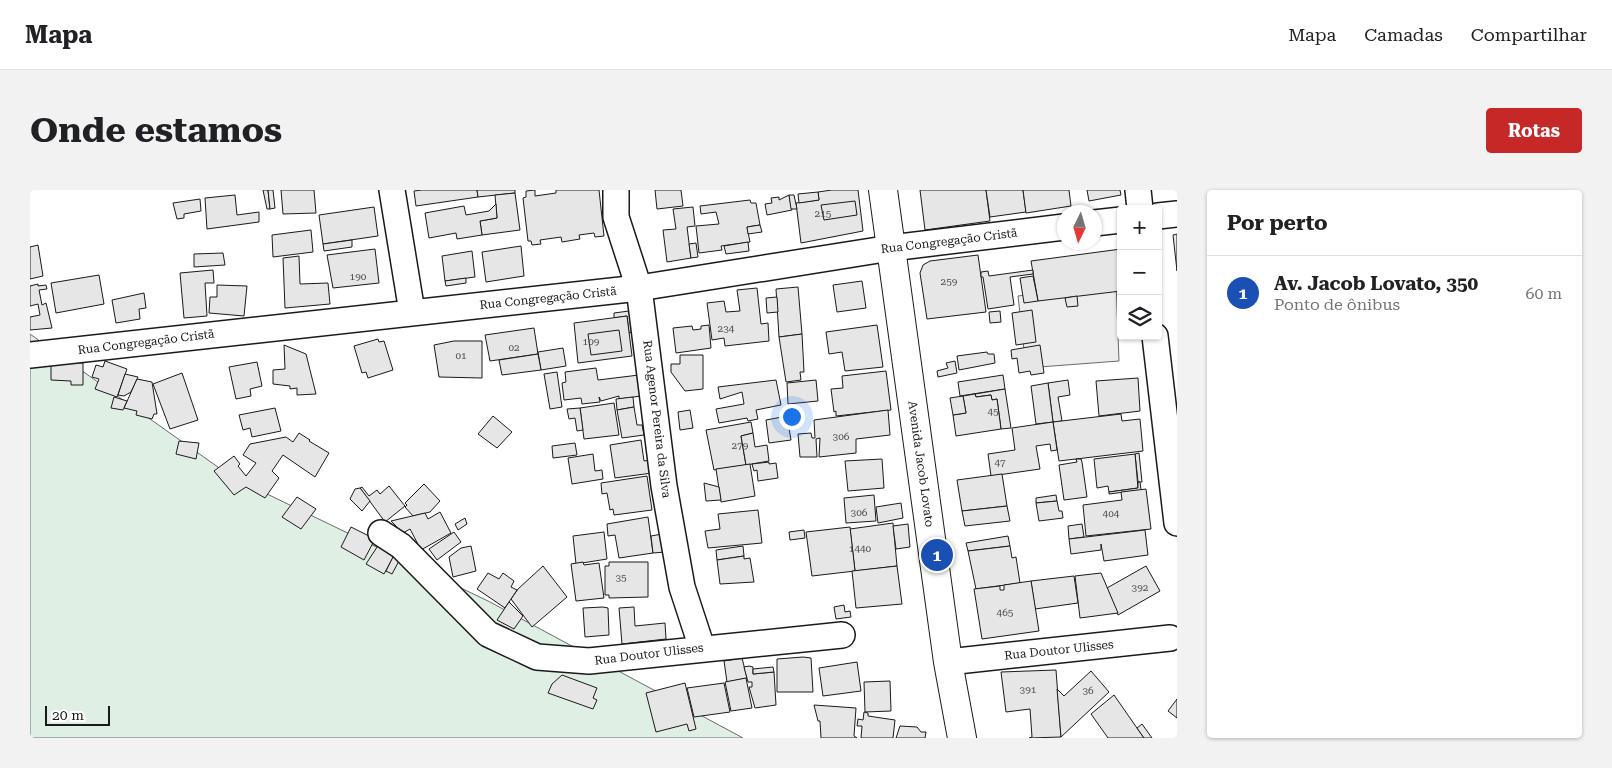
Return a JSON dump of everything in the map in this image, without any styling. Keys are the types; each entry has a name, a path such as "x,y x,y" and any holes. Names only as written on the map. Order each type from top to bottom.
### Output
{"main road":[{"name":"Avenida Jacob Lovato","path":"882,190 948,662 962,738"}],"street":[{"path":"392,190 412,312"},
{"name":"Rua Agenor Pereira da Silva","path":"616,190 616,217 639,288 664,486 682,587 702,648"},
{"path":"1138,190 1140,205"},
{"path":"1162,216 1177,214"},
{"path":"1102,223 1117,221"},
{"name":"Rua Congregação Cristã","path":"30,355 639,288 891,248 1057,228"},
{"path":"1155,340 1177,523"},
{"name":"Rua Doutor Ulisses","path":"381,533 402,546 488,634 537,657 589,662 702,648 842,635"},
{"name":"Rua Doutor Ulisses","path":"948,662 1175,636"}],"green space":[{"path":"30,334 232,477 490,602 743,738 30,738"}],"shaded area":[{"path":"1116,283 1119,361 1026,368 1018,296"}],"building":[{"path":"263,190 268,190 270,209 267,209"},
{"path":"268,190 273,190 275,208 270,209"},
{"path":"281,190 314,190 316,213 283,214"},
{"path":"477,190 478,197 416,206 414,191"},
{"path":"477,190 515,190 515,193 478,197"},
{"path":"535,190 535,196 556,193 556,190 599,190 604,236 595,237 594,233 579,235 580,239 562,242 561,237 540,240 541,244 532,245 531,241 528,241 523,198 526,197 526,191"},
{"path":"655,190 681,190 683,206 657,209"},
{"path":"858,190 863,231 801,243 796,203 819,200 818,192"},
{"path":"920,190 986,190 990,221 925,230"},
{"path":"986,190 1023,190 1026,212 990,217"},
{"path":"1023,190 1069,190 1071,205 1057,205 1057,208 1026,213"},
{"path":"1087,190 1120,190 1121,195 1089,201"},
{"path":"818,192 819,200 799,203 798,194"},
{"path":"515,193 520,230 482,235 480,221 497,218 495,195"},
{"path":"235,195 237,215 259,212 259,222 207,229 205,198"},
{"path":"789,195 792,210 767,215 765,204 772,203 771,198 779,197 779,200"},
{"path":"789,195 794,195 797,209 791,209"},
{"path":"200,199 201,211 184,214 184,218 177,219 173,203"},
{"path":"750,200 751,203 756,203 760,225 747,227 750,242 721,246 722,250 699,253 696,226 719,224 716,212 701,214 700,206"},
{"path":"855,201 857,215 824,220 821,205"},
{"path":"496,204 497,218 480,221 482,235 457,239 456,233 429,238 425,213 464,206 466,215 489,211"},
{"path":"374,207 378,236 323,244 319,215"},
{"path":"693,207 695,226 687,227 691,258 667,262 663,230 676,229 673,209"},
{"path":"760,225 762,232 748,234 747,227"},
{"path":"311,230 313,252 273,257 272,235"},
{"path":"1177,234 1177,271 1173,235"},
{"path":"352,240 352,247 324,251 323,244"},
{"path":"748,242 749,251 726,254 724,246"},
{"path":"696,243 698,257 691,258 689,244"},
{"path":"38,245 43,276 30,279 30,247"},
{"path":"521,246 524,276 486,282 482,252"},
{"path":"375,249 379,283 333,288 327,255"},
{"path":"1117,250 1117,291 1038,301 1031,261"},
{"path":"472,251 475,277 445,281 442,256"},
{"path":"223,253 225,265 194,267 194,254"},
{"path":"978,255 986,312 927,319 920,273 923,265 930,261"},
{"path":"299,256 300,284 328,283 330,304 285,308 283,258"},
{"path":"213,270 214,283 205,283 207,316 184,318 180,273"},
{"path":"1033,270 1033,274 1010,277 1014,305 988,309 981,272 988,271 989,276"},
{"path":"99,275 104,304 56,313 51,283"},
{"path":"1033,276 1038,301 1024,303 1020,278"},
{"path":"466,278 466,283 446,286 445,281"},
{"path":"862,281 866,308 837,312 833,285"},
{"path":"38,284 38,286 46,285 47,289 39,290 42,305 46,303 52,328 30,330 30,317 40,315 38,304 30,306 30,286"},
{"path":"217,285 247,286 244,316 209,313 210,297 217,297"},
{"path":"798,287 802,334 779,337 776,289"},
{"path":"757,288 761,324 768,323 769,341 725,346 724,338 712,340 707,303 724,301 726,312 740,311 737,290"},
{"path":"144,293 146,308 139,309 140,319 116,323 112,300"},
{"path":"1077,296 1078,306 1067,307 1065,298"},
{"path":"777,297 778,312 767,313 766,298"},
{"path":"1032,310 1036,342 1016,345 1012,313"},
{"path":"629,311 632,332 629,333 627,316 614,318 614,313"},
{"path":"1000,311 1001,322 990,323 989,312"},
{"path":"627,316 632,356 578,363 574,323"},
{"path":"709,325 711,348 676,353 673,328 692,326 693,330"},
{"path":"877,325 883,367 845,371 842,352 829,354 826,332"},
{"path":"534,328 538,354 490,361 485,335"},
{"path":"619,330 622,351 591,355 588,334"},
{"path":"802,334 804,372 800,372 801,380 786,382 779,337"},
{"path":"378,339 379,342 384,341 393,370 368,378 366,372 362,373 354,346"},
{"path":"454,341 482,341 482,378 439,377 434,345"},
{"path":"284,345 306,354 316,394 297,395 297,388 290,389 290,386 273,384 273,370 285,369"},
{"path":"1040,345 1044,373 1031,375 1030,371 1019,373 1017,358 1012,359 1011,350"},
{"path":"563,348 566,366 541,370 538,352"},
{"path":"987,352 988,354 994,354 995,363 959,370 957,356"},
{"path":"538,354 541,370 502,375 499,360"},
{"path":"680,355 703,355 703,389 685,391 671,372 671,364 680,364"},
{"path":"105,361 127,369 117,397 95,389 99,379 92,377 96,365 103,367"},
{"path":"955,361 957,373 938,377 937,371 948,368 946,363"},
{"path":"51,362 83,363 83,385 71,385 71,381 51,380"},
{"path":"257,362 262,386 250,389 251,396 236,399 229,367"},
{"path":"596,368 598,380 639,375 641,396 619,399 619,396 601,401 599,397 600,402 582,404 581,398 564,400 562,383 566,382 565,372"},
{"path":"886,371 891,410 836,416 831,389 843,388 842,376"},
{"path":"557,372 562,407 550,409 544,374"},
{"path":"182,373 198,420 170,429 153,384"},
{"path":"125,374 138,377 131,392 124,396 118,395"},
{"path":"1003,375 1005,389 960,396 958,382"},
{"path":"1138,378 1140,411 1099,416 1096,381"},
{"path":"137,379 152,382 157,414 154,414 152,419 136,415 137,411 124,408"},
{"path":"776,380 781,405 756,410 758,419 748,421 747,418 719,423 716,409 744,404 742,392 720,399 718,387"},
{"path":"816,380 818,401 788,404 787,383"},
{"path":"1068,380 1070,395 1058,397 1062,421 1053,422 1048,383"},
{"path":"1048,383 1053,422 1036,424 1031,386"},
{"path":"1005,389 1011,428 1001,429 997,399 992,400 991,395 976,397 975,394"},
{"path":"975,394 976,397 991,395 992,400 997,399 1001,429 956,436 953,415 966,413 963,396"},
{"path":"963,396 966,413 953,415 950,398"},
{"path":"114,397 127,401 123,410 111,408"},
{"path":"633,397 634,407 617,410 616,399"},
{"path":"614,403 619,435 584,439 580,408"},
{"path":"634,407 637,425 642,425 644,435 622,438 617,410"},
{"path":"275,408 281,431 252,437 250,428 243,430 239,415"},
{"path":"580,408 583,430 577,431 575,418 569,419 567,409"},
{"path":"690,410 693,428 680,430 678,412"},
{"path":"888,410 890,435 856,439 856,453 819,457 820,438 816,439 817,457 800,457 798,434 811,433 812,438 815,438 814,420"},
{"path":"1121,414 1122,421 1140,419 1143,451 1059,461 1053,422"},
{"path":"493,416 512,432 497,448 478,434"},
{"path":"787,416 791,440 769,443 766,420"},
{"path":"751,422 753,433 741,436 746,465 714,470 706,430"},
{"path":"1053,422 1057,450 1051,451 1050,444 1036,446 1040,469 991,476 988,454 1015,450 1012,428"},
{"path":"299,433 329,453 315,477 283,455 272,471 279,478 265,498 246,487 234,495 214,471 234,456 240,464 238,466 246,476 256,463 243,455 250,444 286,437 293,442"},
{"path":"753,433 755,447 767,445 769,461 746,465 741,436"},
{"path":"641,440 644,461 650,460 652,473 615,478 610,445"},
{"path":"179,441 199,443 196,459 176,454"},
{"path":"575,443 577,455 553,458 552,446"},
{"path":"1139,453 1142,482 1138,482 1135,454"},
{"path":"593,454 595,471 602,470 603,479 572,484 568,458"},
{"path":"1135,454 1138,488 1109,492 1108,486 1097,488 1094,459"},
{"path":"882,459 884,488 848,491 845,461"},
{"path":"1076,459 1081,459 1082,462 1087,497 1064,500 1059,465 1077,462"},
{"path":"769,462 769,464 776,463 778,478 758,481 757,470 754,471 752,464"},
{"path":"750,464 755,496 721,502 716,469"},
{"path":"1002,474 1007,506 962,511 957,480"},
{"path":"647,476 652,510 614,515 613,509 610,510 607,493 602,494 601,483"},
{"path":"1138,482 1140,482 1141,490 1109,494 1109,492 1138,488"},
{"path":"704,483 719,487 721,500 706,501"},
{"path":"424,484 440,501 430,512 413,516 405,507 407,505 405,503"},
{"path":"389,486 405,506 385,522 360,488 362,487 369,496 377,490 380,494"},
{"path":"360,488 370,501 362,511 350,499 355,489"},
{"path":"1146,489 1151,529 1086,536 1083,505 1122,500 1121,492"},
{"path":"874,495 876,521 846,523 844,498"},
{"path":"1056,495 1057,501 1036,503 1036,498"},
{"path":"297,497 316,509 301,529 282,517"},
{"path":"1057,501 1063,518 1039,521 1036,503"},
{"path":"901,503 903,518 878,523 876,507"},
{"path":"1007,506 1010,521 965,526 962,511"},
{"path":"758,510 762,543 708,548 705,531 720,529 718,514"},
{"path":"440,512 451,533 421,550 410,529 403,533 391,521 425,513 428,519"},
{"path":"648,517 653,553 619,558 615,535 608,536 607,524"},
{"path":"465,518 467,524 458,530 455,524"},
{"path":"893,523 897,566 855,571 850,529"},
{"path":"908,524 910,547 896,549 893,526"},
{"path":"1082,524 1084,537 1069,539 1068,526"},
{"path":"351,527 375,539 364,560 341,547"},
{"path":"850,527 855,571 812,576 806,532"},
{"path":"804,530 805,538 790,540 789,532"},
{"path":"1145,530 1148,555 1104,561 1101,544 1101,550 1071,554 1069,539"},
{"path":"454,532 461,542 437,560 429,549"},
{"path":"604,532 607,559 576,564 573,536"},
{"path":"662,534 665,552 653,553 651,536"},
{"path":"1008,536 1010,546 968,551 966,543"},
{"path":"381,541 397,550 384,574 366,564"},
{"path":"471,546 476,571 453,577 449,557 461,548"},
{"path":"743,546 744,556 717,560 716,550"},
{"path":"1010,546 1012,558 1016,557 1020,583 976,589 968,551"},
{"path":"394,555 400,559 392,574 386,571"},
{"path":"744,556 744,559 750,558 754,582 720,584 717,560"},
{"path":"583,562 584,565 599,563 604,598 576,601 571,564"},
{"path":"609,562 648,562 648,597 609,598 609,595 605,595 605,566 609,566"},
{"path":"543,566 567,597 532,627 511,599 518,589"},
{"path":"897,566 902,604 856,608 852,571"},
{"path":"1146,566 1160,591 1118,615 1107,588"},
{"path":"488,573 499,579 503,573 514,581 511,587 517,590 505,608 477,589"},
{"path":"1101,573 1118,613 1080,618 1075,576"},
{"path":"1074,576 1078,603 1035,609 1031,581"},
{"path":"1031,581 1039,631 982,639 974,589 1000,586 1000,590 1004,590 1004,585"},
{"path":"509,602 523,616 514,629 497,620"},
{"path":"844,605 845,612 850,611 851,617 836,619 834,607"},
{"path":"634,607 635,626 665,623 666,639 622,644 619,608"},
{"path":"583,608 608,608 609,635 585,637"},
{"path":"742,658 747,678 727,682 724,661"},
{"path":"811,658 813,692 777,692 777,659"},
{"path":"857,662 861,691 823,696 819,668"},
{"path":"744,667 753,667 753,674 774,672 776,705 755,708 749,687 752,687 752,682 748,682"},
{"path":"773,667 774,672 753,674 753,669"},
{"path":"1056,670 1061,737 1029,738 1032,737 1030,709 1006,712 1001,672"},
{"path":"1091,671 1109,692 1061,737 1057,689 1064,696"},
{"path":"562,675 597,688 593,698 597,700 593,709 548,693 552,684"},
{"path":"746,678 752,708 731,711 725,682"},
{"path":"890,681 891,711 865,712 864,682"},
{"path":"685,683 696,729 689,731 687,724 656,732 646,693"},
{"path":"724,683 730,712 694,717 687,688"},
{"path":"1114,695 1144,738 1108,738 1091,714"},
{"path":"1177,699 1177,718 1168,711"},
{"path":"814,705 856,708 854,736 857,738 821,738 820,721 818,721"},
{"path":"864,712 868,713 868,716 895,720 893,738 861,738 862,726 857,726 858,719 863,720"},
{"path":"1142,724 1152,738 1144,738 1137,728"},
{"path":"900,726 917,727 921,732 926,732 925,738 896,738"}],"place":[{"name":"Av. Jacob Lovato, 350","path":"937,555"}]}
